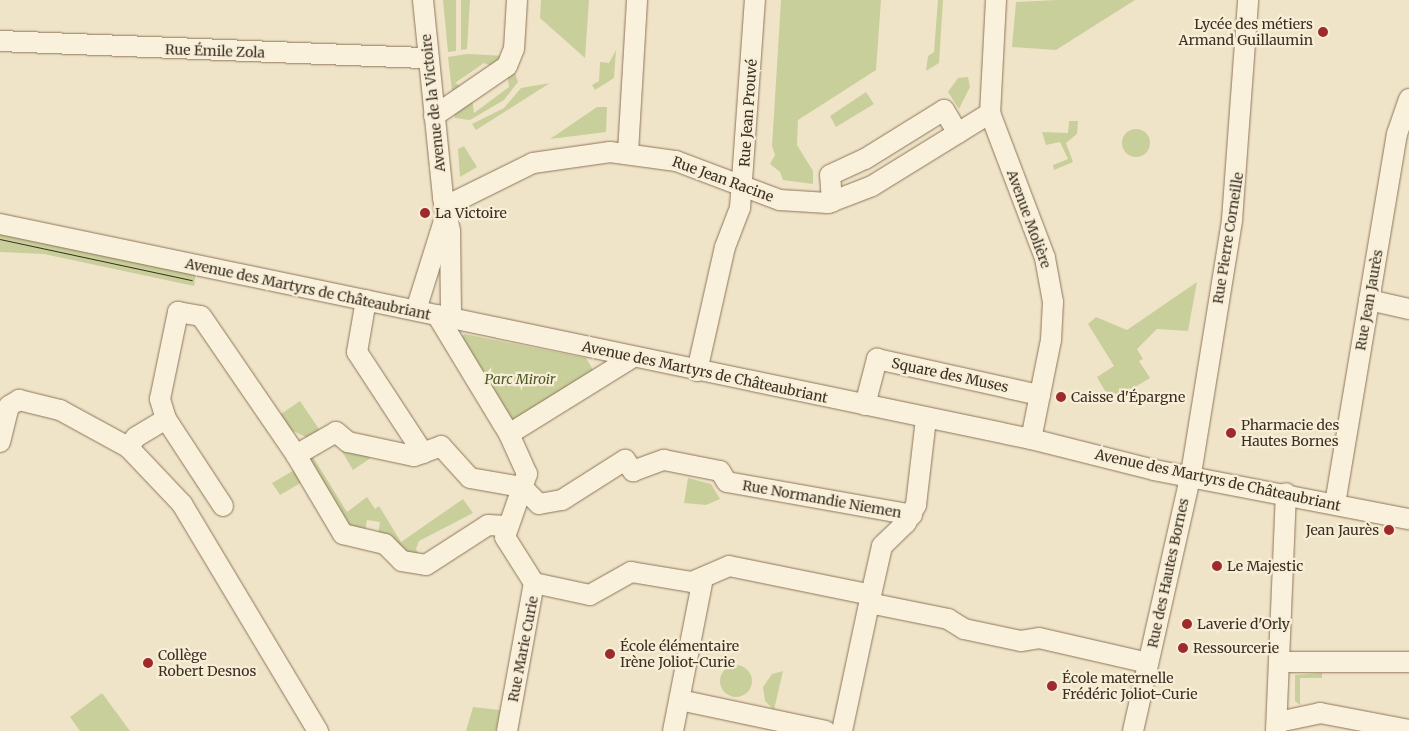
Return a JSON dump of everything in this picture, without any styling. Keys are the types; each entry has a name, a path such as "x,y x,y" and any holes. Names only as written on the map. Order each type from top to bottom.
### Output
{"street":[{"name":"Avenue de la Victoire","path":"423,0 444,207 450,231 444,317"},
{"path":"434,116 507,66 514,50 517,0"},
{"path":"628,152 637,0"},
{"name":"Rue Jean Prouvé","path":"698,371 743,186 756,0"},
{"name":"Avenue Molière","path":"996,0 990,113 1045,258 1052,288 1052,330 1030,439"},
{"name":"Rue Pierre Corneille","path":"1191,474 1236,193 1248,0"},
{"name":"Rue Émile Zola","path":"0,41 430,58"},
{"name":"Rue Jean Jaurès","path":"1335,504 1397,134 1408,107"},
{"path":"832,202 830,175 865,160 944,110 958,132"},
{"name":"Rue Jean Racine","path":"444,207 506,174 541,161 628,152 676,160 743,186 795,203 832,202 872,186 990,113"},
{"name":"Avenue de la Victoire","path":"416,310 436,254 444,207"},
{"name":"Avenue des Martyrs de Châteaubriant","path":"0,224 1030,439 1154,470 1191,474 1409,519"},
{"path":"366,300 357,352 423,453"},
{"path":"1369,300 1409,309"},
{"path":"224,506 166,419 160,399 178,312 201,316 296,455 343,534 385,544 402,561 423,566 488,525 506,526 522,487 526,466 444,317"},
{"path":"509,434 633,357"},
{"name":"Square des Muses","path":"865,405 877,359 1040,395"},
{"path":"0,442 8,406 19,400 60,410 128,447 182,504 318,731"},
{"path":"842,731 882,546 912,515 924,463 921,441 926,418"},
{"path":"128,447 136,437 166,419"},
{"path":"296,455 336,432 348,442 414,456 441,446 470,478 522,487"},
{"name":"Rue Normandie Niemen","path":"522,487 539,504 562,500 625,460 633,471 664,460 720,471 727,482 912,515"},
{"name":"Rue des Hautes Bornes","path":"1134,731 1191,474"},
{"path":"1286,493 1280,662 1280,726 1320,713 1409,730"},
{"name":"Rue Marie Curie","path":"506,526 506,540 534,583 507,731"},
{"path":"534,583 590,594 631,572 686,582 702,578 714,569 729,566 948,619 964,629 1021,641 1039,638 1148,663"},
{"path":"673,731 702,578"},
{"path":"1280,662 1409,662"},
{"path":"680,700 826,731"}],"green space":[{"path":"443,0 456,0 456,51 448,52"},
{"path":"461,0 470,0 467,49 461,50"},
{"path":"541,0 589,0 585,58 540,18"},
{"path":"781,0 881,0 876,70 798,120 797,145 813,171 813,184 783,180 780,172 770,164 775,155 772,146"},
{"path":"938,0 943,0 939,63 926,71 928,56 934,52"},
{"path":"1135,0 1056,50 1012,47 1016,2"},
{"path":"616,50 614,78 595,90 592,85 599,81 600,62 609,63"},
{"path":"467,54 507,56 497,68 484,63 455,83 469,90 453,100 448,57"},
{"path":"507,73 515,73 518,82 504,100 470,120 455,118 454,111 472,99 474,113 509,87"},
{"path":"968,77 970,87 959,109 948,92 958,78"},
{"path":"550,83 476,130 472,124 504,108 521,88"},
{"path":"866,92 874,104 836,127 830,116"},
{"path":"597,107 607,107 606,132 550,139"},
{"path":"1069,121 1078,121 1077,134 1066,143 1073,162 1054,170 1053,165 1068,159 1060,142 1046,145 1042,132 1068,133"},
{"path":"1136,129 1146,133 1150,143 1146,153 1136,157 1126,153 1122,143 1126,133"},
{"path":"464,146 477,167 460,177 458,149"},
{"path":"0,231 196,273 194,286 44,254 0,252"},
{"path":"1197,282 1188,331 1157,329 1137,349 1143,359 1139,361 1150,378 1122,395 1105,391 1097,377 1114,366 1088,324 1096,317 1127,330"},
{"name":"Parc Miroir","path":"465,334 586,358 595,373 508,425 457,339"},
{"path":"300,401 321,432 310,439 287,428 278,416"},
{"path":"341,450 375,455 353,470"},
{"path":"313,457 347,512 367,497 375,509 379,506 401,542 463,499 473,513 419,541 416,549 422,559 402,552 378,534 380,522 367,520 365,532 351,528 304,463"},
{"path":"296,469 304,481 280,495 272,483"},
{"path":"688,478 711,484 720,499 706,505 684,503"},
{"path":"736,665 742,666 747,670 751,675 751,687 747,692 742,696 736,697 730,696 725,692 721,687 720,681 721,675 725,670 730,666"},
{"path":"783,671 774,710 765,701 763,687 772,674"},
{"path":"1322,673 1322,678 1300,678 1300,705 1295,701 1295,675"},
{"path":"102,693 130,731 80,731 70,717"},
{"path":"473,707 500,710 496,731 466,731"}],"tram line":[{"path":"0,239 192,280"}],"place":[{"name":"Lycée des métiers Armand Guillaumin","path":"1323,32"},
{"name":"La Victoire","path":"425,213"},
{"name":"Caisse d'Épargne","path":"1061,397"},
{"name":"Pharmacie des Hautes Bornes","path":"1231,433"},
{"name":"Jean Jaurès","path":"1389,530"},
{"name":"Le Majestic","path":"1217,566"},
{"name":"Laverie d'Orly","path":"1187,624"},
{"name":"Ressourcerie","path":"1183,648"},
{"name":"École élémentaire Irène Joliot-Curie","path":"610,654"},
{"name":"Collège Robert Desnos","path":"148,663"},
{"name":"École maternelle Frédéric Joliot-Curie","path":"1052,686"}]}
